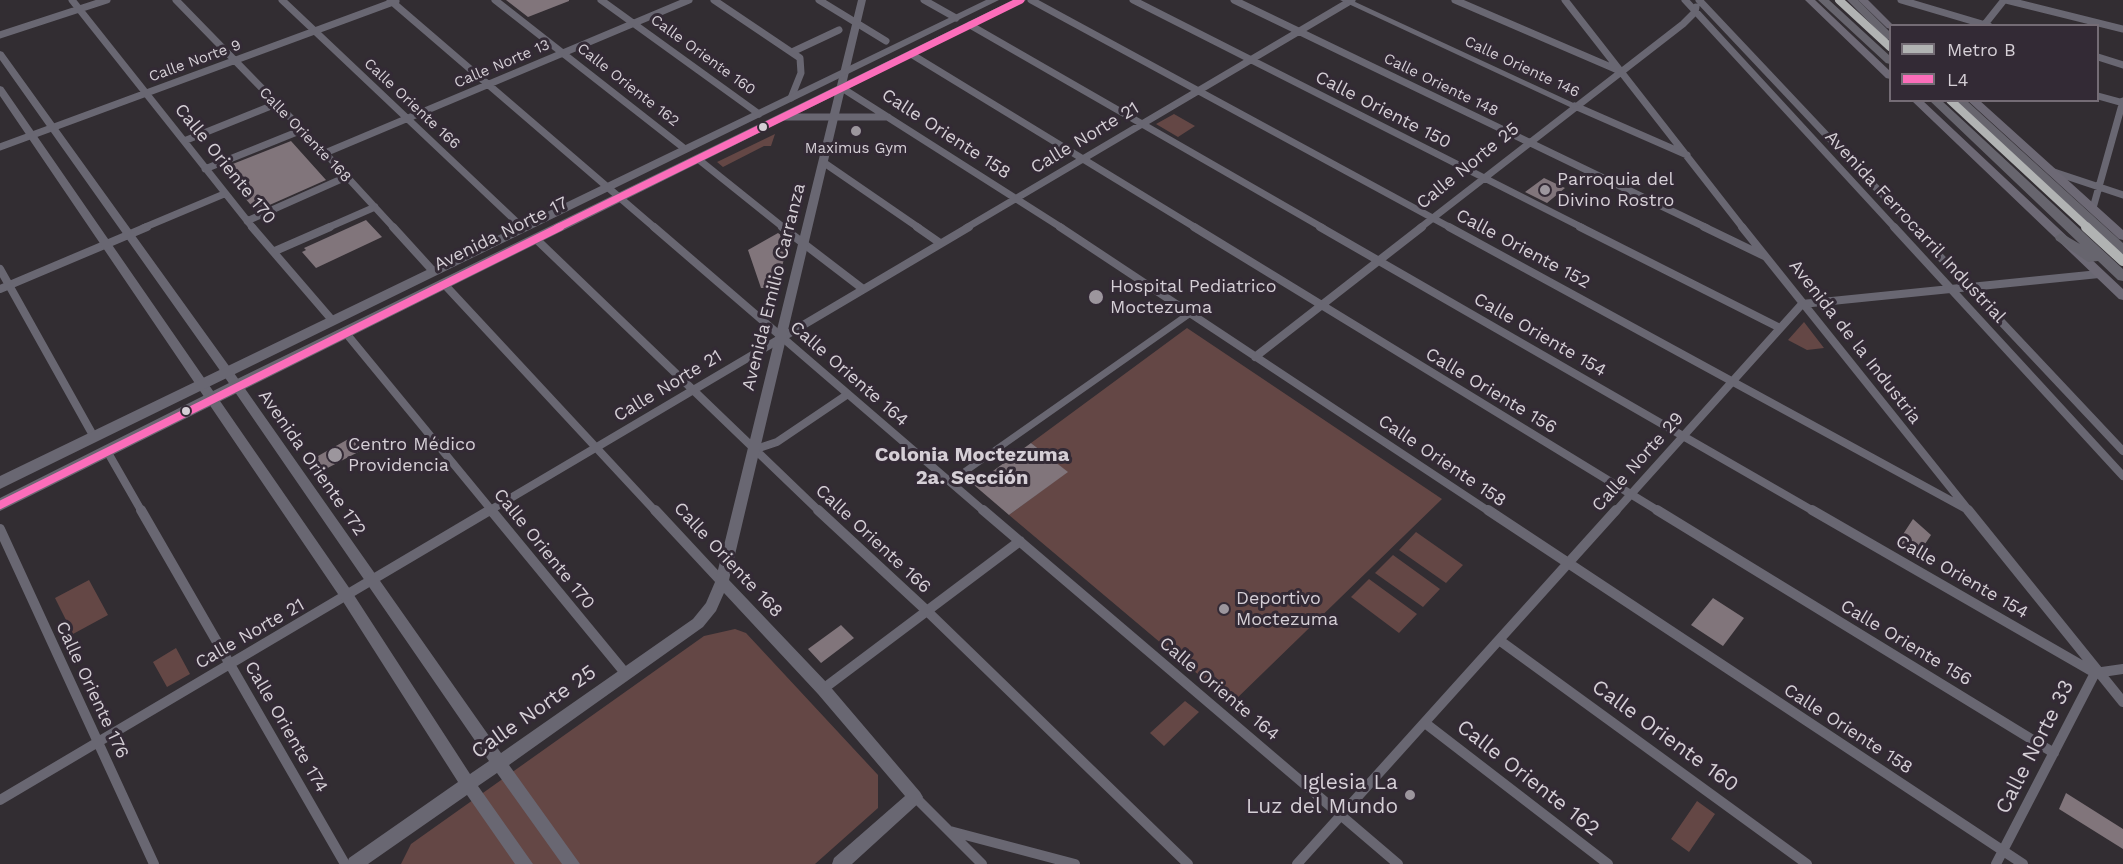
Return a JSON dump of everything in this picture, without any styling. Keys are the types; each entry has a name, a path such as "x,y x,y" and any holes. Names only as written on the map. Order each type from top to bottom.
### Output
{"highway":[{"path":"1823,0 1889,60"},
{"path":"1852,0 1889,36"},
{"path":"1936,102 2123,279"},
{"path":"1961,102 2123,250"},
{"path":"2061,237 2123,279"}],"main road":[{"name":"Avenida Norte 17","path":"0,483 226,371 994,0"},
{"name":"Avenida Norte 17","path":"0,505 345,332 1021,0"},
{"path":"1810,0 1889,75"},
{"path":"1863,0 1889,25"},
{"path":"1918,102 2123,296"},
{"path":"1974,102 2123,236"}],"street":[{"name":"Calle Oriente 170","path":"72,0 224,194 332,320"},
{"path":"0,35 107,0"},
{"name":"Calle Oriente 168","path":"176,0 325,153 433,271"},
{"name":"Calle Oriente 166","path":"282,0 522,228"},
{"name":"Calle Oriente 162","path":"495,0 686,149"},
{"name":"Calle Oriente 160","path":"601,0 759,114"},
{"name":"Calle Norte 13","path":"325,153 689,0"},
{"path":"714,0 800,58 803,65 791,98"},
{"path":"819,0 886,41"},
{"name":"Avenida Emilio Carranza","path":"722,582 862,0"},
{"path":"924,0 956,18"},
{"name":"Calle Oriente 152","path":"1031,0 1735,380 1968,510"},
{"name":"Calle Oriente 150","path":"1133,0 1780,328"},
{"name":"Calle Oriente 148","path":"1234,0 1767,257"},
{"path":"1455,0 1623,72"},
{"path":"1555,0 1567,3"},
{"name":"Avenida Ferrocarril Industrial","path":"1685,0 2123,476"},
{"path":"1695,12 1699,0"},
{"name":"Avenida Ferrocarril Industrial","path":"1699,0 2123,451"},
{"path":"1901,0 1983,24"},
{"path":"1988,24 2005,0 2123,29"},
{"name":"Calle Norte 9","path":"0,147 394,1"},
{"name":"Calle Oriente 164","path":"394,1 488,85 1398,864"},
{"name":"Calle Norte 21","path":"0,800 1348,1"},
{"name":"Calle Oriente 146","path":"1348,1 1689,156"},
{"name":"Avenida de la Industria","path":"1567,3 1689,156 1802,304 2123,702"},
{"name":"Calle Norte 25","path":"1255,357 1435,219 1575,106 1623,72 1695,12"},
{"path":"1952,24 1955,16"},
{"name":"Calle Oriente 154","path":"970,25 2097,672"},
{"path":"792,52 839,30"},
{"name":"Avenida Oriente 172","path":"0,54 572,864"},
{"name":"Calle Oriente 156","path":"911,54 2054,753"},
{"path":"2099,58 2123,65"},
{"name":"Calle Oriente 158","path":"842,88 1016,198 2023,864"},
{"path":"0,89 346,596 468,784 525,864"},
{"path":"2093,208 2123,103 2099,97"},
{"path":"184,141 276,104"},
{"path":"784,117 891,117"},
{"path":"205,169 302,130"},
{"path":"698,159 863,289"},
{"path":"823,162 940,243"},
{"path":"2050,170 2123,195"},
{"path":"247,221 346,177"},
{"path":"0,289 224,194"},
{"path":"275,251 375,207"},
{"name":"Calle Oriente 166","path":"536,239 753,450 926,610 1188,864"},
{"path":"0,269 94,437"},
{"path":"1802,304 2099,274"},
{"name":"Calle Oriente 168","path":"444,284 823,688 915,797 982,864"},
{"name":"Calle Norte 29","path":"1297,864 1802,304"},
{"path":"950,482 1189,314"},
{"name":"Calle Oriente 170","path":"345,332 626,674"},
{"path":"753,450 777,442 848,394"},
{"name":"Calle Oriente 174","path":"107,451 345,864"},
{"name":"Calle Oriente 176","path":"0,529 154,864"},
{"path":"823,688 1020,541"},
{"name":"Calle Norte 25","path":"355,864 698,623 714,601 722,582"},
{"name":"Calle Oriente 160","path":"1499,640 1807,864"},
{"name":"Calle Norte 33","path":"1996,864 2097,672 2123,669"},
{"name":"Calle Oriente 162","path":"1425,723 1608,864"},
{"path":"840,864 915,797"},
{"path":"950,831 1075,864"}],"shaded area":[{"path":"1174,114 1195,126 1178,137 1156,124"},
{"path":"775,134 771,146 764,146 723,167 717,162"},
{"path":"1804,322 1824,348 1807,350 1788,340"},
{"name":"Deportivo Moctezuma","path":"1187,328 1442,499 1232,703 1009,515 1067,472 1031,443"},
{"path":"1416,532 1463,565 1446,583 1399,550"},
{"path":"1393,555 1440,589 1423,607 1375,573"},
{"path":"1369,579 1417,614 1399,633 1351,597"},
{"path":"89,580 108,615 73,634 55,598"},
{"path":"735,629 746,633 878,775 878,808 815,864 401,864 411,844 704,636"},
{"path":"176,648 190,674 167,687 153,662"},
{"path":"1185,701 1199,712 1164,746 1150,733"},
{"path":"1697,801 1715,814 1689,852 1671,839"}],"building":[{"path":"506,0 569,0 569,1 528,17"},
{"path":"291,141 326,180 256,211 220,169"},
{"name":"Parroquia del Divino Rostro","path":"1544,178 1565,188 1547,203 1525,192"},
{"path":"366,220 382,237 316,268 302,252 306,250 304,248"},
{"path":"778,233 789,241 776,288 761,288 748,250"},
{"name":"Centro Médico Providencia","path":"352,437 362,450 318,473 309,461"},
{"path":"1031,443 1068,472 1009,515 974,485"},
{"path":"1913,519 1931,535 1917,556 1896,545"},
{"path":"1713,598 1744,618 1723,646 1691,625"},
{"path":"841,625 854,638 821,663 808,649"},
{"path":"2066,793 2123,829 2123,849 2059,809"}],"metro line":[{"name":"B","path":"1839,0 1889,46"},
{"name":"B","path":"1952,102 2123,261"}],"transit line":[{"name":"L4","path":"0,505 236,386 1021,0"}],"place":[{"name":"Maximus Gym","path":"856,131"},
{"name":"Parroquia del Divino Rostro","path":"1545,190"},
{"name":"Hospital Pediatrico Moctezuma","path":"1096,297"},
{"name":"Centro Médico Providencia","path":"335,455"},
{"name":"Deportivo Moctezuma","path":"1224,609"},
{"name":"Iglesia La Luz del Mundo","path":"1410,795"}],"district":[{"name":"Colonia Moctezuma 2a. Sección","path":"972,466"}]}
